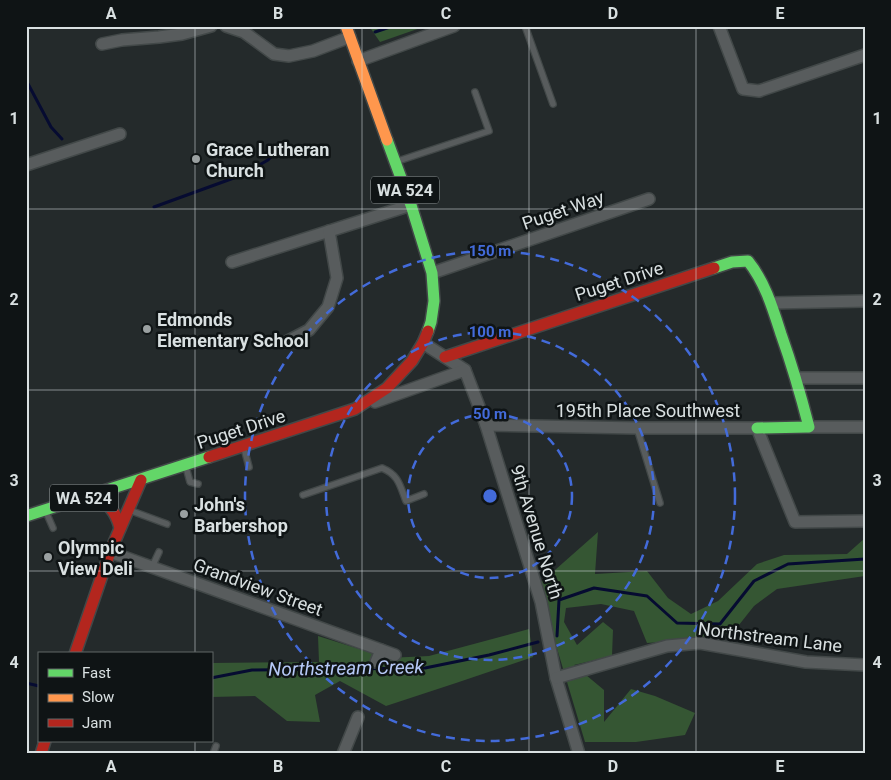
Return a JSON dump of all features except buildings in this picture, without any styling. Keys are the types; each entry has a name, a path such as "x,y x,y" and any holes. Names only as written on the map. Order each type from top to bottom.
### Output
{"main road":[{"name":"WA 524","path":"348,32 411,205 432,273 434,301 432,319 423,343 412,361 387,388 355,409"},
{"name":"Puget Drive","path":"445,357 732,262 748,261 757,272 771,303"},
{"path":"758,428 809,428 796,378 771,303"},
{"name":"Puget Drive","path":"26,516 355,409"},
{"path":"76,652 110,552 141,480"},
{"path":"93,495 104,501 115,512 120,528"},
{"path":"41,754 45,742"}],"street":[{"path":"102,44 182,34 211,26"},
{"path":"226,26 244,32 274,54 289,56 313,51 348,32"},
{"path":"358,61 454,26"},
{"path":"719,26 743,89 759,91 865,55"},
{"path":"26,165 120,134"},
{"name":"Puget Way","path":"432,273 649,199"},
{"path":"232,262 411,205"},
{"path":"288,341 309,330 328,307 337,278 329,231"},
{"path":"771,303 865,301"},
{"path":"423,343 465,370"},
{"name":"Puget Drive","path":"355,409 465,370"},
{"name":"9th Avenue North","path":"465,370 486,425 540,602 556,678 579,754"},
{"path":"796,378 865,378"},
{"name":"195th Place Southwest","path":"486,425 758,428 795,522 865,521"},
{"path":"809,428 865,427"},
{"name":"Grandview Street","path":"110,552 395,655"},
{"name":"Northstream Lane","path":"556,678 667,646 700,643 806,662 865,666"},
{"path":"376,662 381,650"},
{"path":"343,754 358,717"}],"lane":[{"path":"525,26 553,104"},
{"path":"395,162 489,131 475,92"},
{"path":"637,428 660,503"},
{"path":"244,446 249,467"},
{"path":"185,465 190,482 198,484"},
{"path":"303,496 382,468 396,478 406,501 424,494"},
{"path":"46,510 53,528"},
{"path":"128,510 167,524"},
{"path":"95,546 110,552"},
{"path":"152,567 159,552"},
{"path":"213,754 216,746"}],"green space":[{"path":"369,26 426,26 380,42"},
{"path":"598,532 595,574 647,571 668,598 691,614 718,601 757,564 784,555 847,554 865,538 865,576 777,589 754,606 735,630 716,638 647,643 634,611 601,604 566,608 564,622 577,645 603,622 613,630 612,656 574,665 604,690 604,722 631,689 655,696 695,713 685,735 636,742 585,742 538,585"},
{"path":"529,629 533,657 386,706 340,681 315,695 320,722 287,721 255,696 212,697 212,663 319,662 318,636 388,658 429,656"}],"waterway":[{"path":"375,32 393,26"},
{"path":"26,80 51,127 62,139"},
{"path":"154,207 242,175 268,160 286,145"},
{"name":"Northstream Creek","path":"557,636 559,600 594,588 647,596 677,623 720,624 754,581 788,564 865,559"},
{"name":"Northstream Creek","path":"212,678 252,670 425,668 489,655 538,642"},
{"name":"Northstream Creek","path":"26,683 38,686"}],"traffic: fast":[{"path":"387,140 411,205 432,273 434,301 428,331"},
{"path":"714,268 732,262 748,261 754,269 768,296 775,315 793,369 809,427 757,428"},
{"path":"26,516 209,457"}],"traffic: slow":[{"path":"346,26 387,140"}],"traffic: jam":[{"path":"445,357 714,268"},
{"path":"209,457 355,409 387,388 412,361 428,331"},
{"path":"76,652 110,552 141,480"},
{"path":"93,495 111,508 120,528"},
{"path":"41,754 45,742"}],"place":[{"name":"Grace Lutheran Church","path":"196,159"},
{"name":"Edmonds Elementary School","path":"147,329"},
{"name":"John's Barbershop","path":"184,514"},
{"name":"Olympic View Deli","path":"48,557"}]}
